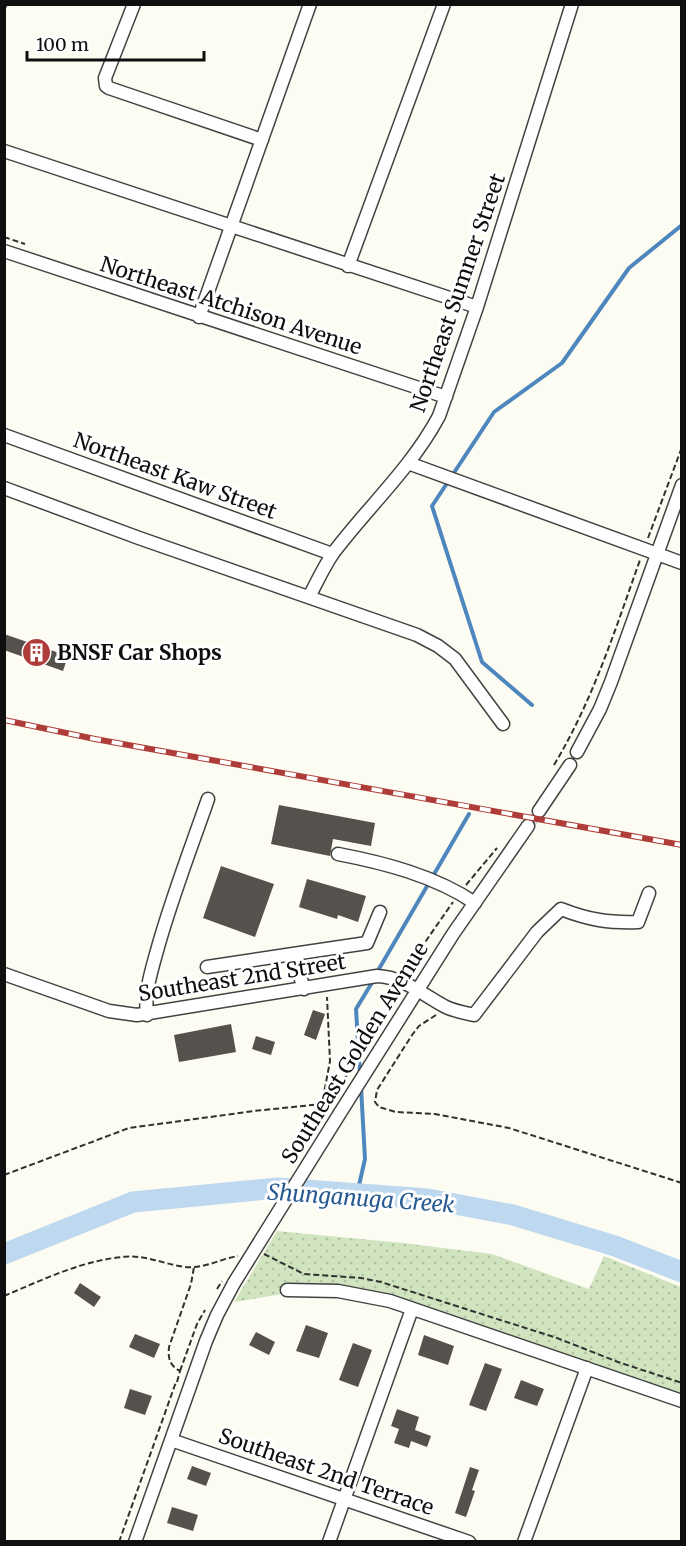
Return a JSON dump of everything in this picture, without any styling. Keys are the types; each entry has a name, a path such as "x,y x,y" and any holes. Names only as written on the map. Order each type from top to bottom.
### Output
{"street":[{"path":"134,4 105,78 106,86 262,140"},
{"path":"199,317 310,4"},
{"path":"348,266 444,4"},
{"name":"Northeast Sumner Street","path":"309,597 332,554 408,463 432,429 446,397 477,308 572,4"},
{"path":"4,151 477,308"},
{"name":"Northeast Atchison Avenue","path":"4,251 446,397"},
{"name":"Northeast Kaw Street","path":"4,435 332,554"},
{"path":"408,463 681,563"},
{"path":"577,752 600,709 611,682 681,485"},
{"path":"4,488 417,634 455,659 503,724"},
{"path":"539,811 570,765"},
{"path":"147,1015 145,1003 150,976 165,923 208,799"},
{"name":"Southeast Golden Avenue","path":"135,1542 189,1387 217,1315 234,1283 418,990 528,826"},
{"path":"338,854 371,861 428,879 460,893 475,903"},
{"name":"Southeast 2nd Street","path":"4,974 109,1011 147,1015 376,976 398,980 444,1006 474,1015 537,932 561,909 584,918 614,923 638,922 649,893"},
{"path":"207,967 367,943 380,912"},
{"path":"293,954 304,989"},
{"path":"287,1290 338,1291 367,1295 681,1401"},
{"path":"329,1542 412,1309"},
{"path":"524,1542 587,1368"},
{"name":"Southeast 2nd Terrace","path":"171,1440 469,1542"}],"path":[{"path":"4,10 7,4"},
{"path":"549,773 587,704 681,447"},
{"path":"398,980 460,893 503,842"},
{"path":"4,1175 129,1128 322,1104 330,1061 328,999 324,985"},
{"path":"444,1006 432,1018 419,1026 412,1035 377,1090 375,1102 379,1107 396,1112 435,1114 509,1128 681,1183"},
{"path":"333,1101 342,1081 376,1034"},
{"path":"180,1371 170,1364 169,1347 192,1284 194,1267"},
{"path":"119,1542 197,1324 207,1307"},
{"path":"176,1382 189,1387"}],"green space":[{"path":"277,1231 492,1254 589,1289 604,1256 681,1287 681,1395 420,1304 369,1290 335,1284 301,1284 283,1286 283,1294 234,1302"}],"building":[{"name":"BNSF Car Shops","path":"4,634 68,656 63,671 4,650"},
{"path":"279,805 375,823 371,846 333,839 330,856 271,844"},
{"path":"221,866 274,884 255,937 203,918"},
{"path":"307,879 366,896 358,922 338,915 337,919 299,907"},
{"path":"313,1010 325,1014 316,1040 304,1035"},
{"path":"231,1024 236,1052 179,1062 174,1035"},
{"path":"256,1036 275,1042 271,1055 252,1049"},
{"path":"80,1283 101,1297 94,1307 74,1293"},
{"path":"306,1325 328,1333 319,1358 296,1351"},
{"path":"256,1332 275,1342 269,1355 249,1345"},
{"path":"135,1334 160,1344 154,1358 129,1347"},
{"path":"424,1335 454,1346 448,1365 418,1355"},
{"path":"353,1343 372,1350 358,1387 339,1380"},
{"path":"485,1363 502,1369 486,1411 469,1405"},
{"path":"521,1380 544,1389 537,1406 514,1398"},
{"path":"130,1389 152,1396 145,1415 124,1408"},
{"path":"397,1409 419,1417 415,1430 431,1436 427,1447 411,1441 409,1448 394,1443 399,1429 391,1426"},
{"path":"192,1466 211,1473 206,1486 187,1479"},
{"path":"470,1467 479,1470 466,1517 455,1513"},
{"path":"172,1507 198,1515 193,1531 167,1523"}],"waterway":[{"path":"532,705 482,662 432,506 494,412 562,363 629,268 682,225"},
{"path":"376,974 469,814"},
{"path":"360,1074 356,1009 373,981"},
{"path":"357,1194 365,1159 361,1087"},
{"name":"Shunganuga Creek","path":"4,1254 133,1202 278,1188 428,1199 513,1215 615,1246 682,1272"}],"tunnel":[{"path":"528,826 539,811"}],"railway":[{"path":"4,720 95,739 682,845"}],"place":[{"name":"BNSF Car Shops","path":"36,653"}]}
